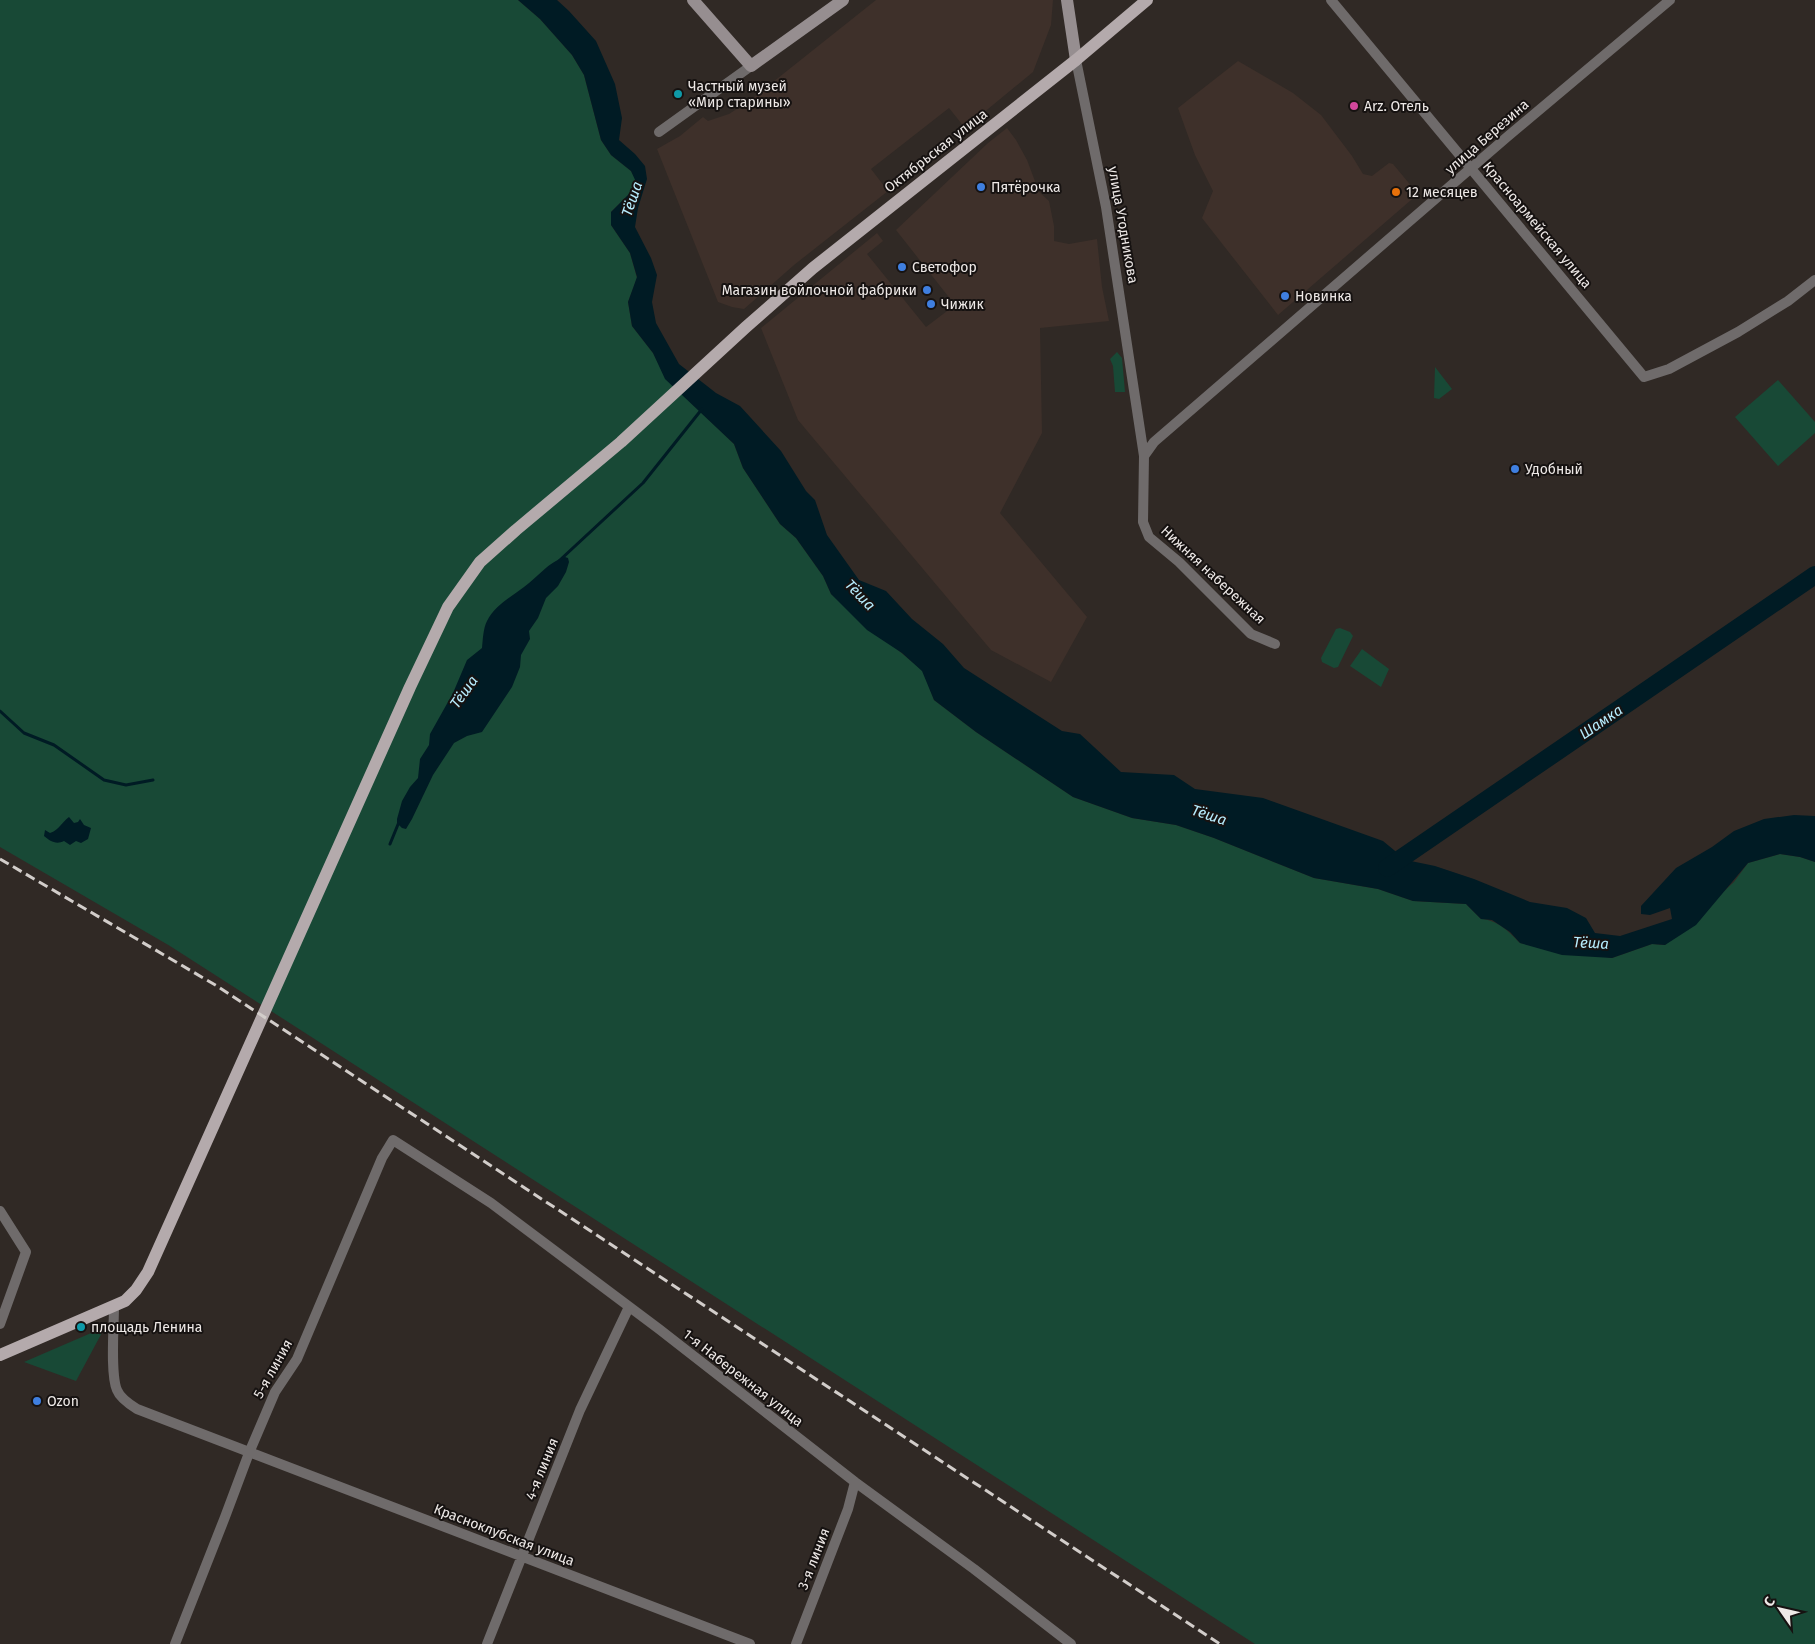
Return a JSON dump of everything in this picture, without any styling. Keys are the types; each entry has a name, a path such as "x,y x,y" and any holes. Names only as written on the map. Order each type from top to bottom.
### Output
{"main road":[{"name":"Октябрьская улица","path":"0,1355 126,1301 148,1272 386,739 448,607 480,562 621,442 813,268 1076,60 1147,0"}],"street":[{"path":"693,0 752,66"},
{"path":"658,132 843,0"},
{"name":"улица Угодникова","path":"1067,0 1076,60 1106,207 1144,456"},
{"name":"Красноармейская улица","path":"1331,0 1644,377 1668,369 1738,332 1788,301 1815,280"},
{"name":"улица Березина","path":"1144,456 1154,442 1670,0"},
{"name":"Нижняя набережная","path":"1144,456 1143,522 1149,537 1179,562 1251,634 1275,644"},
{"name":"1-я Набережная улица","path":"393,1140 491,1203 855,1482 974,1569 1071,1644"},
{"name":"5-я линия","path":"175,1644 274,1392 297,1359 382,1158 393,1140"},
{"path":"0,1211 26,1252 0,1324"},
{"name":"Красноклубская улица","path":"114,1307 113,1375 117,1391 125,1401 136,1409 750,1644"},
{"name":"4-я линия","path":"487,1644 580,1410 629,1307"},
{"name":"3-я линия","path":"796,1644 848,1509 855,1482"}],"shaded area":[{"path":"876,0 1053,0 1051,25 1033,72 965,128 949,108 871,169 888,191 794,265 744,309 718,302 657,149 680,136 703,117 708,121 729,114 749,101"},
{"path":"1238,61 1293,93 1321,115 1363,174 1372,176 1389,163 1393,164 1418,194 1278,315 1202,218 1213,191 1195,155 1178,108"},
{"path":"1007,128 1027,160 1039,192 1049,201 1054,226 1054,241 1069,244 1097,239 1102,287 1109,321 1040,328 1042,433 1000,513 1087,617 1051,682 991,650 798,420 761,328 877,233 883,241 867,254 926,327 955,305 896,230 988,143"}],"green space":[{"path":"0,0 518,0 540,19 572,55 584,75 601,140 611,155 631,171 637,182 628,195 611,212 611,225 630,253 637,278 628,302 632,326 653,353 666,379 734,444 743,468 780,524 796,538 823,576 831,594 923,671 934,700 976,732 1073,797 1132,818 1176,825 1314,878 1378,889 1413,901 1466,904 1481,919 1498,924 1520,943 1612,958 1652,944 1665,945 1734,882 1748,863 1780,854 1800,857 1815,862 1815,1644 1255,1644 170,946 0,847"},
{"path":"1117,352 1122,358 1125,392 1115,392 1113,366 1110,359"},
{"path":"1435,367 1452,389 1439,399 1434,398"},
{"path":"1778,380 1815,422 1815,433 1778,466 1735,417"},
{"path":"1340,628 1350,632 1353,636 1338,667 1334,668 1322,662 1321,658 1336,629"},
{"path":"1362,649 1389,669 1381,687 1350,666"},
{"path":"105,1327 76,1381 24,1362"}],"water":[{"path":"518,0 557,0 596,41 615,84 622,118 619,140 645,166 647,179 638,208 635,227 651,258 657,275 652,302 656,323 679,364 716,393 740,406 781,451 806,491 815,500 827,535 859,580 886,591 912,619 943,644 964,668 1062,731 1080,734 1121,772 1174,775 1195,789 1263,798 1383,841 1406,860 1435,866 1474,879 1530,902 1567,908 1586,918 1595,933 1620,936 1672,919 1670,908 1650,915 1641,914 1641,906 1676,868 1712,847 1734,831 1764,819 1794,815 1815,816 1815,862 1800,857 1780,854 1748,863 1696,925 1665,945 1652,944 1612,958 1562,955 1520,943 1510,932 1492,920 1481,919 1466,904 1413,901 1378,889 1314,878 1176,825 1132,818 1073,797 976,732 934,700 922,671 902,653 867,630 831,594 823,576 796,538 780,524 743,468 734,444 665,379 653,353 632,326 628,302 637,277 630,253 611,225 611,212 628,195 636,182 631,171 611,155 601,140 584,75 572,55 540,19"},
{"path":"565,557 568,558 569,562 566,572 558,586 546,598 538,618 529,631 530,639 521,655 520,667 512,687 482,732 467,736 454,743 433,775 406,829 402,828 397,823 397,819 402,801 418,778 420,759 429,745 430,734 453,693 467,660 482,648 483,634 490,615 548,566"},
{"path":"69,817 74,823 80,819 84,825 91,828 88,839 81,843 76,841 70,845 64,841 53,842 44,836 45,830 50,833 53,832"}],"waterway":[{"name":"Тёша","path":"560,560 643,483 702,409"},
{"name":"Шамка","path":"1387,868 1815,575"},
{"path":"0,711 24,733 54,745 104,780 126,785 153,780"},
{"name":"Тёша","path":"390,844 399,822"}],"railway":[{"path":"0,859 217,986 1220,1644"}],"place":[{"name":"Частный музей «Мир старины»","path":"678,94"},
{"name":"Arz. Отель","path":"1354,106"},
{"name":"Пятёрочка","path":"981,187"},
{"name":"12 месяцев","path":"1396,192"},
{"name":"Светофор","path":"902,267"},
{"name":"Магазин войлочной фабрики","path":"927,290"},
{"name":"Новинка","path":"1285,296"},
{"name":"Чижик","path":"931,304"},
{"name":"Удобный","path":"1515,469"},
{"name":"площадь Ленина","path":"81,1327"},
{"name":"Ozon","path":"37,1401"}]}
